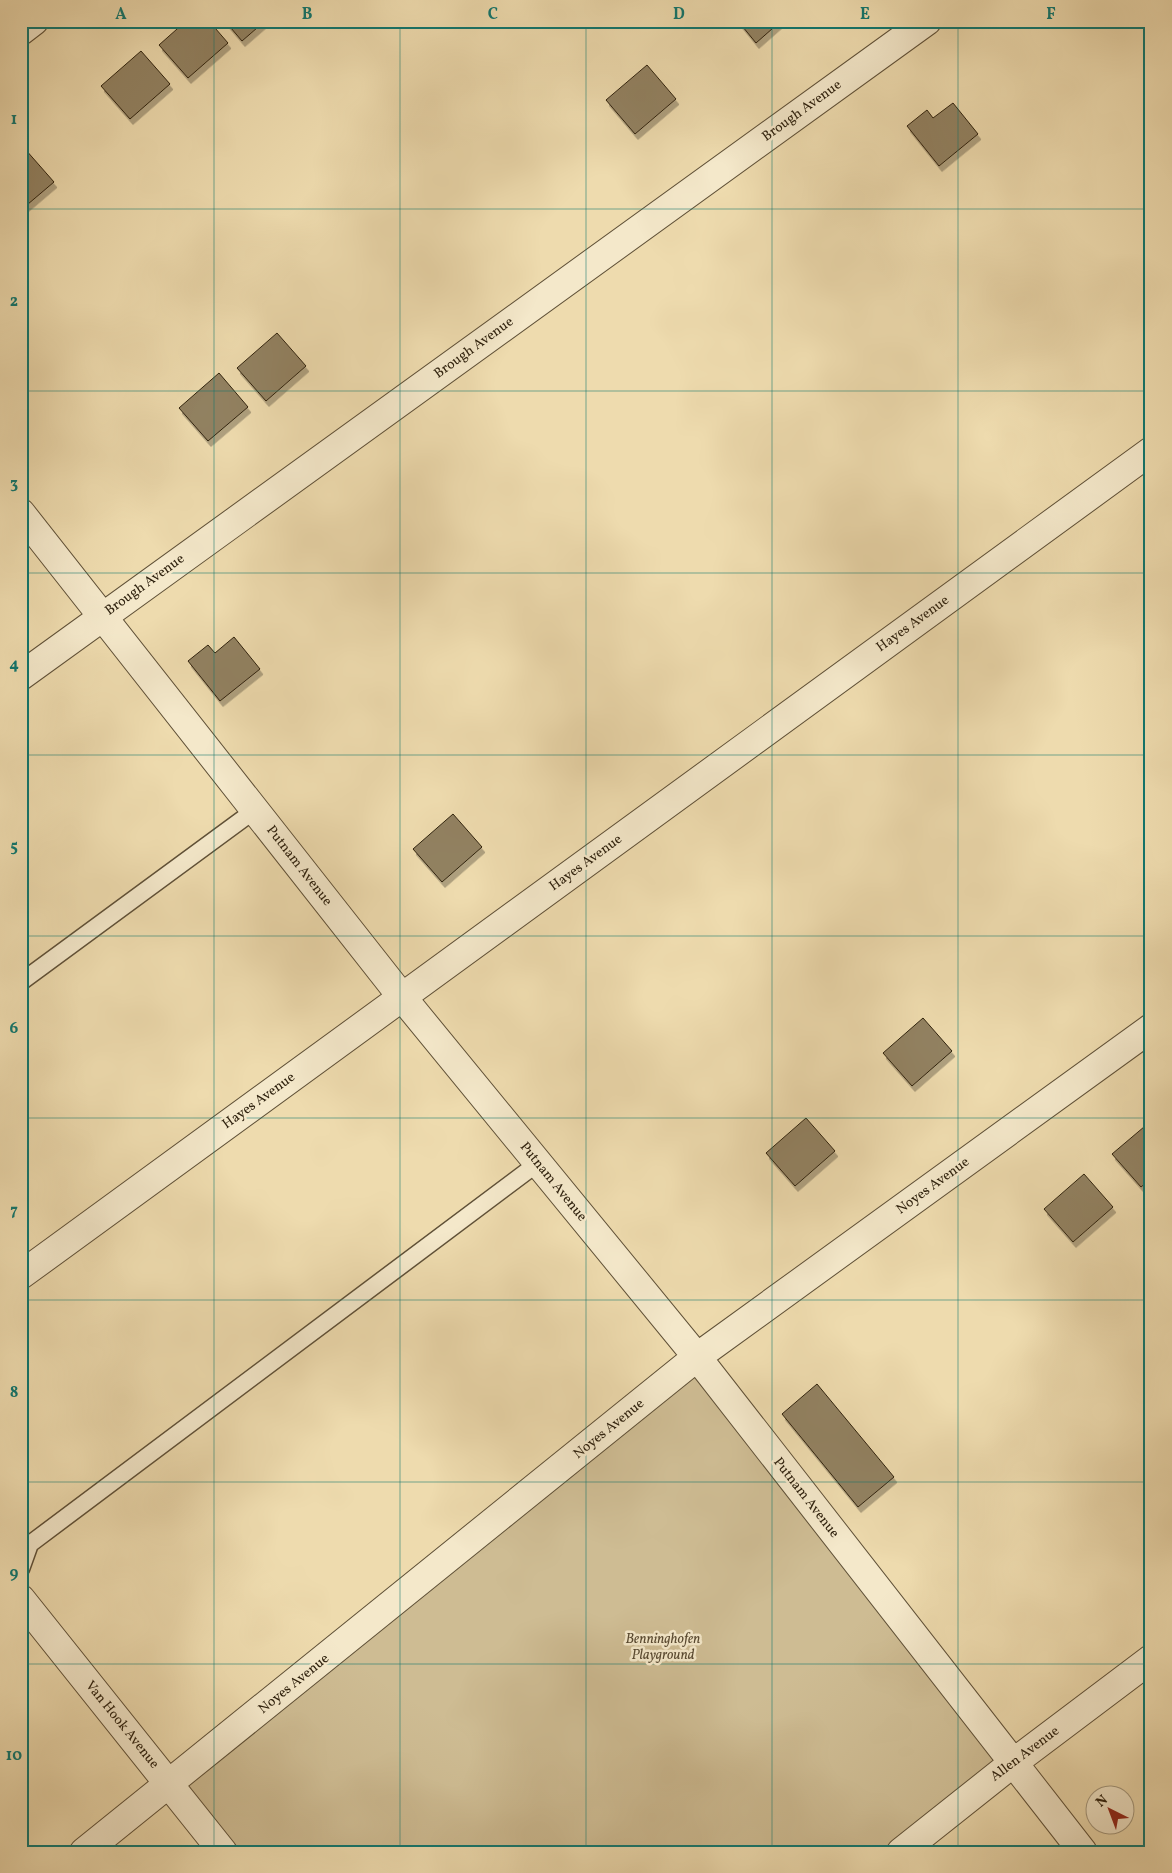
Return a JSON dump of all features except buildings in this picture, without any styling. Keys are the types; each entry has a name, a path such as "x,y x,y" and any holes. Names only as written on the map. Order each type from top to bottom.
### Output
{"street":[{"path":"21,31 34,21"},
{"name":"Brough Avenue","path":"21,676 927,21"},
{"name":"Hayes Avenue","path":"21,1275 1151,451"},
{"name":"Putnam Avenue","path":"21,513 402,997 697,1357 1083,1852"},
{"name":"Noyes Avenue","path":"84,1852 697,1357 1151,1028"},
{"name":"Van Hook Avenue","path":"21,1599 223,1852"},
{"name":"Allen Avenue","path":"901,1852 1151,1659"}],"lane":[{"path":"21,982 255,810"},
{"path":"21,1569 30,1544 538,1163"}],"green space":[{"name":"Benninghofen Playground","path":"697,1357 1013,1763 901,1852 223,1852 169,1784"}]}
